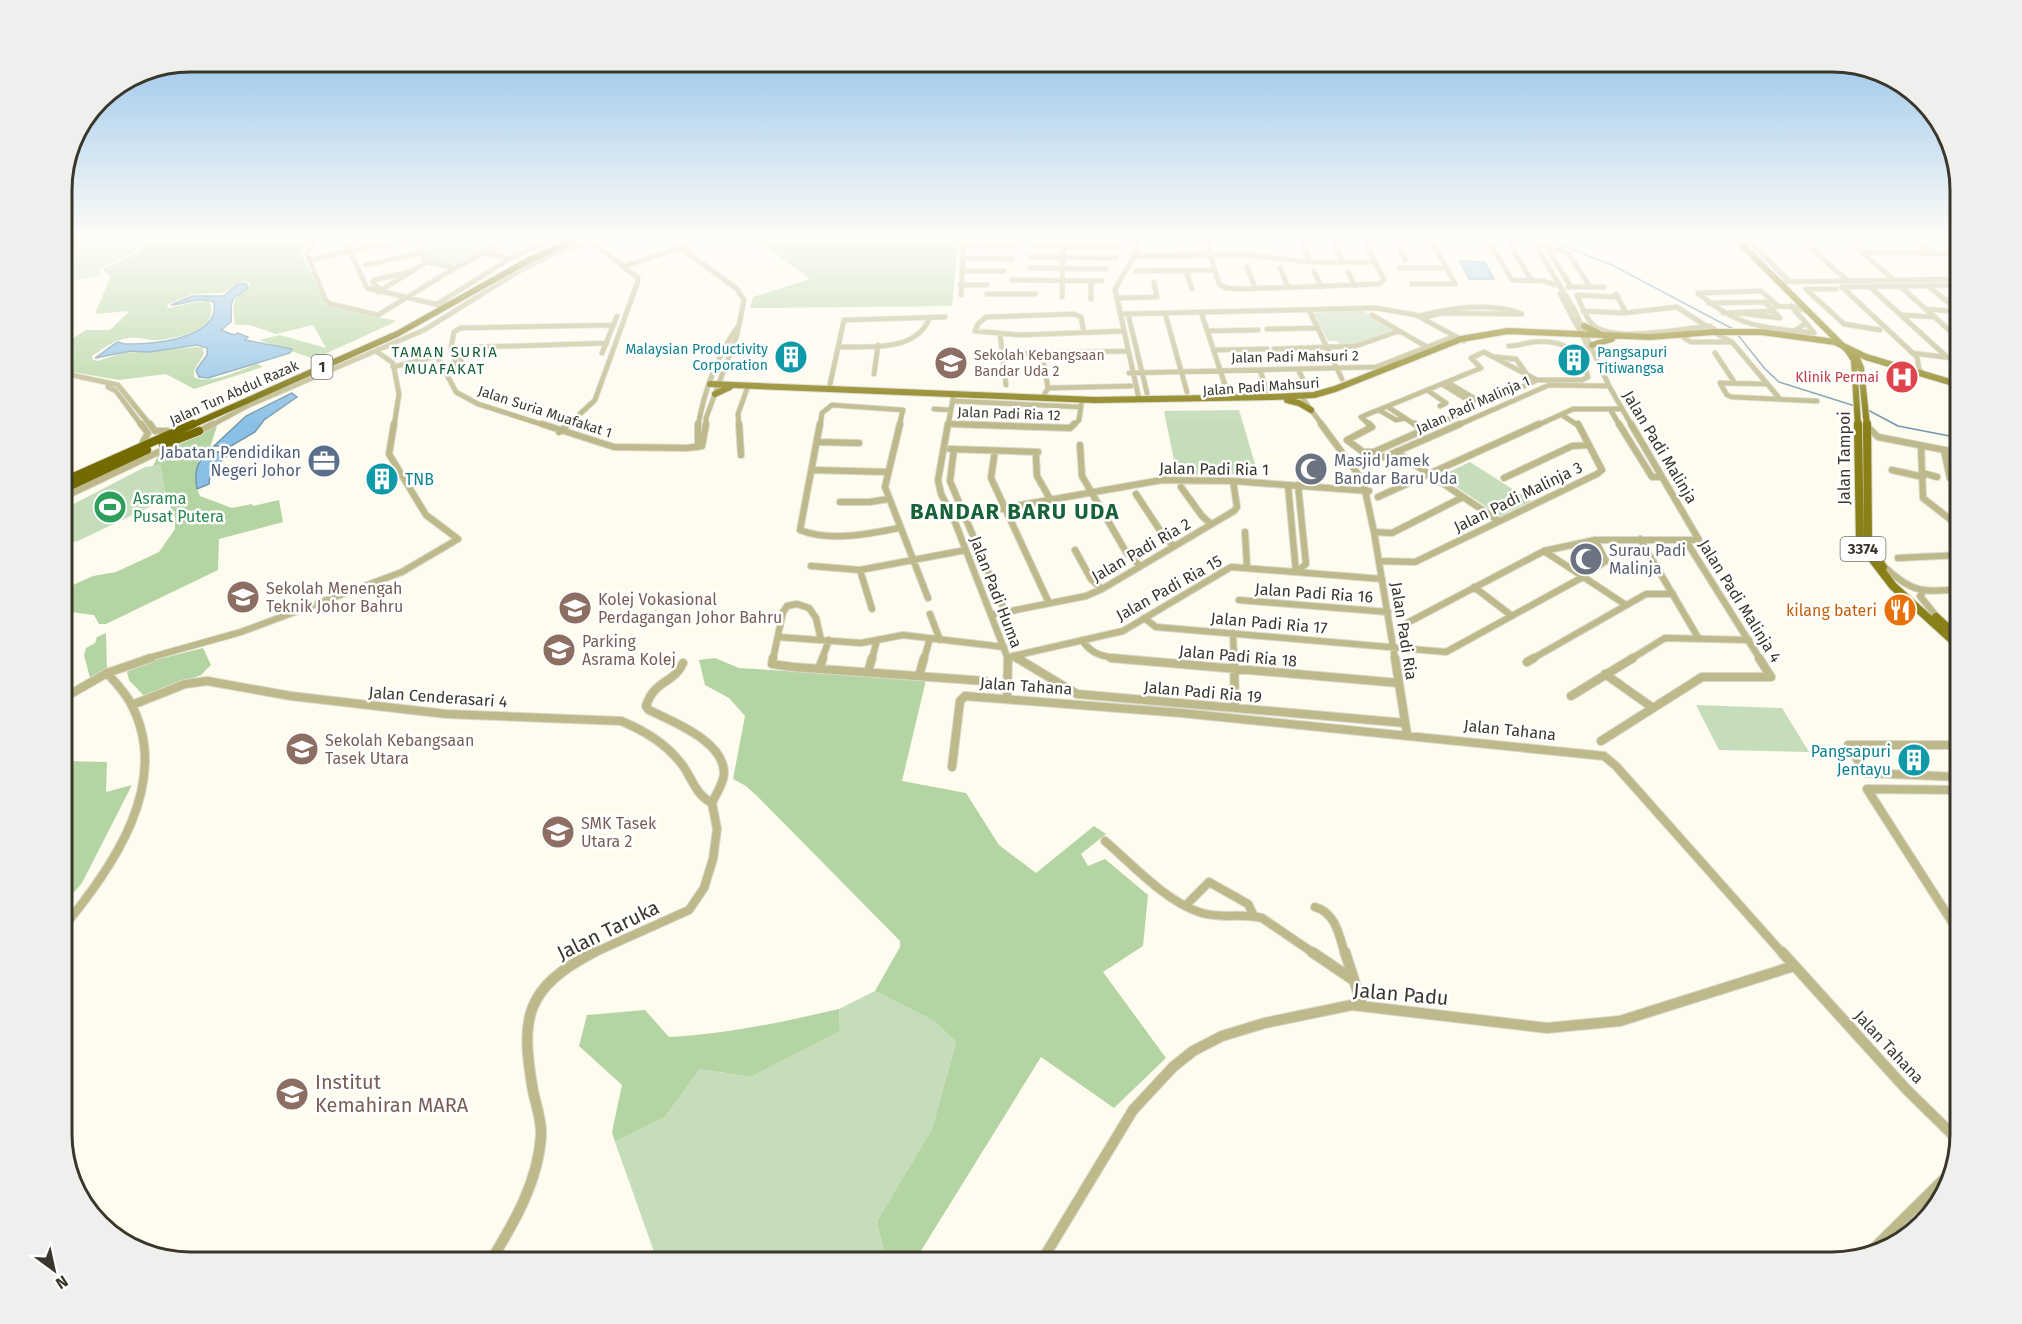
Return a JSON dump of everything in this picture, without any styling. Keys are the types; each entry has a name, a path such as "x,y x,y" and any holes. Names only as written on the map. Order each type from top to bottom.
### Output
{"highway":[{"name":"1","path":"438,306 451,302"},
{"name":"Jalan Tun Abdul Razak","path":"72,478 423,322 456,302"},
{"name":"Jalan Tun Abdul Razak","path":"72,473 390,334 420,319 438,306"},
{"path":"136,460 167,444 206,418"},
{"path":"167,444 163,445 200,431"},
{"path":"72,486 146,456 144,454 167,444"}],"main road":[{"name":"Jalan Tampoi","path":"1801,302 1829,333 1842,343"},
{"name":"Jalan Tampoi","path":"1803,302 1849,351 1858,370"},
{"path":"1564,333 1581,327 1604,335"},
{"name":"Jalan Padi Mahsuri","path":"1460,339 1504,334 1650,337 1717,333 1732,336 1763,330 1818,340 1849,351"},
{"name":"Jalan Padi Mahsuri","path":"1098,401 1170,404 1287,400 1318,396 1460,339 1508,331 1564,333 1615,339 1684,338 1717,333"},
{"name":"Jalan Padi Mahsuri","path":"1744,333 1842,343"},
{"path":"1818,340 1828,338 1829,333"},
{"path":"1592,345 1615,339"},
{"path":"1818,340 1846,354 1858,370 1878,362"},
{"path":"1842,343 1878,362"},
{"path":"1849,351 1856,356 1910,370 1950,384"},
{"path":"1849,351 1950,384"},
{"name":"Jalan Tampoi","path":"1856,356 1862,408 1860,543 1868,558 1882,574 1950,638"},
{"path":"721,376 730,386"},
{"path":"714,388 730,386"},
{"name":"Jalan Padi Mahsuri","path":"714,388 746,386 954,393 1043,398 1081,403 1117,399 1133,394 1188,400 1318,396"},
{"path":"1098,401 1133,394 1170,404"},
{"path":"1273,396 1305,398"},
{"path":"1287,400 1313,410 1318,396"},
{"name":"Jalan Tampoi","path":"1862,408 1866,425 1868,543 1887,572 1950,629"}],"street":[{"path":"328,302 332,305 378,315 402,302"},
{"path":"423,302 438,306 444,302"},
{"path":"200,431 247,406 438,323 471,302"},
{"path":"559,432 595,400 631,302"},
{"path":"714,388 737,335 745,302"},
{"path":"1117,302 1132,372 1133,394"},
{"path":"1567,302 1586,336"},
{"path":"1569,302 1576,311 1581,327"},
{"path":"1580,302 1594,325 1612,332 1648,333 1706,326 1712,327 1717,333"},
{"path":"1620,302 1626,313"},
{"path":"1722,313 1738,313 1779,320 1780,318 1769,302"},
{"path":"1820,302 1844,324 1888,333"},
{"path":"1850,302 1880,330"},
{"path":"1855,302 1912,353 1918,360 1919,369 1924,375"},
{"path":"1887,302 1947,357"},
{"path":"1919,302 1948,329"},
{"path":"1708,303 1791,306 1809,312"},
{"path":"1708,303 1736,320 1763,330 1814,333 1791,306"},
{"path":"1738,313 1772,305"},
{"path":"1120,314 1376,308 1421,317 1460,339"},
{"path":"1576,311 1626,313 1680,308 1706,326"},
{"path":"1421,317 1440,312 1508,309 1522,314 1440,312"},
{"path":"1927,309 1950,311"},
{"path":"1309,310 1341,379"},
{"path":"1201,312 1227,391"},
{"path":"1165,313 1187,392"},
{"path":"1084,332 1081,317 1074,314 986,316 975,328 975,332 980,334 1000,334 1084,332 1124,331"},
{"path":"1128,314 1147,393"},
{"path":"1372,315 1427,347"},
{"path":"1902,315 1935,317"},
{"path":"602,353 617,316"},
{"path":"829,388 844,320 945,316"},
{"path":"838,346 905,344 918,338 929,324 930,317"},
{"path":"883,326 884,318"},
{"path":"1795,331 1806,323"},
{"path":"452,349 454,332 464,327 614,325"},
{"path":"698,447 698,426 714,388 731,335 737,328"},
{"path":"1267,329 1318,328"},
{"path":"1207,332 1258,330"},
{"path":"1274,349 1356,346 1399,331"},
{"path":"1000,334 1006,385"},
{"name":"Jalan Padi Malinja","path":"1586,336 1603,366 1601,367"},
{"name":"Jalan Padi Malinja","path":"1586,336 1608,386 1699,538 1686,541"},
{"path":"1692,342 1700,336"},
{"path":"1684,338 1692,342 1732,336 1766,384 1780,399"},
{"name":"Jalan Padi Mahsuri 2","path":"1132,372 1378,367 1427,347 1460,339"},
{"path":"1509,346 1518,347 1533,342 1566,345 1578,352 1588,376 1582,380 1537,380 1499,398 1475,401 1469,410 1374,452 1363,452 1347,440 1371,429 1372,426 1361,417 1481,368 1471,358 1484,352 1537,380"},
{"path":"452,349 607,343"},
{"path":"874,374 879,345"},
{"path":"446,371 463,366 460,357 452,349"},
{"path":"1214,350 1267,349"},
{"path":"1002,354 1128,351"},
{"path":"72,693 107,673 132,663 241,632 402,572 458,539 426,515 389,454 399,394 393,366 374,352"},
{"path":"1042,353 1048,388 1043,398"},
{"path":"1715,353 1736,383"},
{"path":"1912,353 1950,357"},
{"name":"Jalan Suria Muafakat 1","path":"404,363 437,356 458,395 474,403 559,432 614,447 698,447 704,444 706,418 714,388"},
{"path":"393,366 404,363"},
{"path":"393,366 404,363"},
{"path":"1298,369 1307,388"},
{"path":"1910,370 1919,369"},
{"path":"1260,370 1267,391"},
{"path":"1132,372 1133,394"},
{"path":"72,375 118,385 155,431 167,431"},
{"path":"72,378 113,388 148,433 143,442"},
{"path":"1444,383 1475,401 1499,407"},
{"path":"1766,384 1720,383 1727,395 1732,397 1817,401"},
{"name":"Jalan Padi Malinja 1","path":"1353,463 1396,452 1549,385 1608,386"},
{"path":"741,455 738,414 746,386"},
{"path":"1048,388 1133,394"},
{"path":"1427,390 1446,403 1440,406"},
{"name":"Jalan Padi Huma","path":"954,393 938,480 941,494 953,517 1005,647 1008,657 1007,698"},
{"name":"Jalan Padi Ria","path":"1305,398 1353,463 1367,490 1376,531 1374,532 1407,734"},
{"name":"Jalan Padi Mahsuri","path":"953,401 1081,403"},
{"path":"1475,401 1485,413"},
{"name":"Jalan Padi Ria 12","path":"948,424 1073,427 1079,420 1081,403"},
{"path":"899,528 869,535 801,532 822,413 832,405 903,410 884,482 888,499 928,598"},
{"path":"1388,406 1424,430"},
{"path":"1378,497 1577,408 1622,410"},
{"path":"934,409 951,410"},
{"path":"1610,409 1652,477 1662,477"},
{"path":"1379,410 1396,420 1405,418"},
{"name":"Jalan Padi Malinja 3","path":"1379,561 1413,563 1602,470 1579,425 1562,415"},
{"path":"550,429 569,424"},
{"path":"1866,425 1878,437 1950,451"},
{"path":"1866,444 1878,437"},
{"path":"817,442 859,443"},
{"path":"1080,445 1082,476 1126,552 1140,566"},
{"path":"1504,478 1572,446 1589,445"},
{"path":"1921,446 1923,498 1950,519"},
{"path":"944,449 1037,454 1037,476 1050,499"},
{"name":"Jalan Padi Huma","path":"954,449 950,481 1005,612"},
{"path":"1944,450 1950,478"},
{"path":"995,451 991,478 1049,603"},
{"path":"1396,452 1499,521"},
{"path":"72,493 136,460"},
{"path":"812,470 887,472"},
{"path":"1892,470 1937,477"},
{"name":"Jalan Padi Ria 1","path":"953,517 1160,480 1265,483 1298,489"},
{"name":"Jalan Padi Ria 2","path":"991,615 1086,596 1102,589 1236,509 1233,481"},
{"path":"1181,487 1202,516 1211,524"},
{"path":"1289,488 1296,572"},
{"path":"1296,572 1306,564 1298,489 1367,490"},
{"path":"1136,494 1165,538 1174,546"},
{"path":"1374,532 1392,533 1463,497"},
{"path":"840,502 870,502 888,499"},
{"path":"1245,532 1247,568"},
{"path":"1640,539 1699,639"},
{"path":"1407,623 1544,551 1595,540 1686,541"},
{"path":"1590,572 1606,561 1595,540"},
{"name":"Jalan Padi Malinja 4","path":"1653,708 1704,676 1771,677 1686,541"},
{"path":"811,566 860,570 966,550"},
{"path":"1075,550 1091,579 1102,589"},
{"path":"1544,551 1626,605"},
{"path":"1898,558 1950,555"},
{"path":"970,562 983,560"},
{"path":"1878,561 1909,588 1925,592 1950,590"},
{"name":"Jalan Padi Ria 15","path":"1008,657 1123,631 1228,568 1382,579"},
{"path":"860,570 872,609"},
{"name":"Jalan Padi Ria 17","path":"1144,618 1156,627 1448,652 1583,577"},
{"path":"1474,587 1512,616"},
{"path":"1925,592 1920,596 1937,617"},
{"path":"1527,662 1646,594 1674,594"},
{"name":"Jalan Padi Ria 16","path":"1239,600 1388,612"},
{"path":"819,669 825,640 815,611 805,606 792,605 783,612 773,664 819,669 985,681"},
{"path":"930,614 940,640"},
{"path":"1233,633 1234,708"},
{"path":"778,637 861,643 903,635 1005,647"},
{"path":"919,676 930,638"},
{"path":"1571,696 1665,638 1749,640"},
{"path":"868,672 877,640"},
{"name":"Jalan Padi Ria 18","path":"1082,640 1089,651 1098,656 1399,683"},
{"name":"Jalan Padi Ria 19","path":"1008,657 1020,658 1077,694 1405,723"},
{"path":"683,663 682,668 672,677 655,686 648,697 646,706 697,735 723,762 724,774 712,803"},
{"path":"72,915 124,839 144,782 145,758 132,705 107,673"},
{"path":"1601,741 1653,708 1605,674"},
{"name":"Jalan Cenderasari 4","path":"132,705 185,684 207,681 314,699 446,714 621,721 647,733 677,758 702,798 712,803"},
{"name":"Jalan Tahana","path":"952,767 962,698 1007,698 1407,734 1604,756 1623,773 1794,966 1950,1134"},
{"path":"1950,745 1848,745 1866,773 1950,777"},
{"path":"1950,790 1867,789 1950,918"},
{"name":"Jalan Taruka","path":"497,1252 517,1218 531,1185 539,1156 542,1133 526,1034 533,1000 549,981 575,963 689,910 699,900 706,887 717,836 717,814 712,803"},
{"path":"1105,841 1185,906 1201,913 1221,916 1254,916 1271,923 1352,978"},
{"path":"1185,906 1209,882 1248,904 1254,916"},
{"path":"1315,907 1325,910 1335,922 1362,1005"},
{"name":"Jalan Padu","path":"1048,1252 1133,1110 1173,1067 1194,1051 1221,1036 1328,1009 1362,1005 1547,1028 1577,1027 1620,1021 1654,1012 1794,966"},
{"path":"1881,1241 1938,1185"}],"green space":[{"path":"100,302 174,302 167,305 168,308 209,302 211,311 209,319 195,331 158,340 133,338 119,340 92,356 92,359 97,361 124,353 197,347 203,348 204,354 194,370 194,377 217,378 258,364 263,367 194,389 166,374 119,380 72,372 72,339 86,330 110,330 130,311 95,314"},
{"path":"326,302 328,306 397,321 314,359 259,340 280,335 326,348 313,325 276,334 250,325 235,325 234,303"},
{"path":"752,302 952,302 952,306 750,308"},
{"path":"1362,310 1393,330 1355,345 1340,346 1338,341 1328,341 1313,313"},
{"path":"1239,410 1258,474 1177,475 1164,411"},
{"path":"217,426 209,451 199,460 197,489 200,496 232,508 279,500 283,522 219,539 218,570 106,624 99,624 94,615 72,612 72,585 93,576 116,572 159,552 175,529 175,517 166,499 160,465 153,466 158,456"},
{"path":"1470,462 1531,501 1500,516 1440,476"},
{"name":"Asrama Pusat Putera","path":"160,465 166,499 72,542 72,505 145,467"},
{"path":"106,633 107,669 90,678 84,655 86,648 95,643 97,637"},
{"path":"203,648 211,665 201,675 144,696 129,680 127,672 147,662"},
{"path":"715,658 739,668 926,680 902,781 966,793 999,845 1036,873 1094,826 1106,834 1081,854 1088,866 1105,859 1148,895 1143,946 1103,972 1166,1058 1114,1108 1041,1057 920,1252 884,1252 877,1221 932,1129 956,1042 934,1021 875,991 900,947 900,941 757,796 746,786 733,779 745,716 729,698 705,685 699,660"},
{"path":"1696,705 1782,708 1809,752 1719,750"},
{"path":"72,761 107,762 106,792 132,785 82,883 72,894"},
{"path":"875,991 934,1021 956,1042 932,1129 877,1221 884,1252 653,1252 615,1142 665,1117 700,1069 751,1077 840,1031 839,1009"},
{"path":"839,1009 840,1031 751,1077 700,1069 665,1117 615,1142 612,1132 622,1085 579,1046 587,1015 645,1010 669,1037 734,1030"}],"water":[{"path":"178,302 189,302 176,305 171,305"},
{"path":"214,302 232,302 231,322 221,330 248,337 245,340 292,349 290,353 208,378 199,377 196,370 207,355 207,348 197,345 149,352 131,351 95,358 118,342 151,343 196,332 207,324 213,314"},
{"path":"292,393 297,397 264,420 255,432 231,446 214,446 246,416"},
{"path":"209,451 230,453 213,470 209,484 197,489 197,468"}],"waterway":[{"path":"1682,302 1733,329"},
{"path":"1738,335 1765,369 1779,382 1855,406"},
{"path":"1868,410 1898,426 1950,436"}],"place":[{"name":"Malaysian Productivity Corporation","path":"791,357"},
{"name":"Pangsapuri Titiwangsa","path":"1574,360"},
{"name":"Sekolah Kebangsaan Bandar Uda 2","path":"951,363"},
{"name":"Klinik Permai","path":"1902,377"},
{"name":"Jabatan Pendidikan Negeri Johor","path":"324,461"},
{"name":"Masjid Jamek Bandar Baru Uda","path":"1311,469"},
{"name":"TNB","path":"382,479"},
{"name":"Asrama Pusat Putera","path":"110,507"},
{"name":"Surau Padi Malinja","path":"1586,559"},
{"name":"Sekolah Menengah Teknik Johor Bahru","path":"243,597"},
{"name":"Kolej Vokasional Perdagangan Johor Bahru","path":"575,608"},
{"name":"kilang bateri","path":"1900,610"},
{"name":"Parking Asrama Kolej","path":"559,650"},
{"name":"Sekolah Kebangsaan Tasek Utara","path":"302,749"},
{"name":"Pangsapuri Jentayu","path":"1914,760"},
{"name":"SMK Tasek Utara 2","path":"558,832"},
{"name":"Institut Kemahiran MARA","path":"292,1094"}],"district":[{"name":"TAMAN SURIA MUAFAKAT","path":"445,360"},
{"name":"BANDAR BARU UDA","path":"1015,511"}]}
